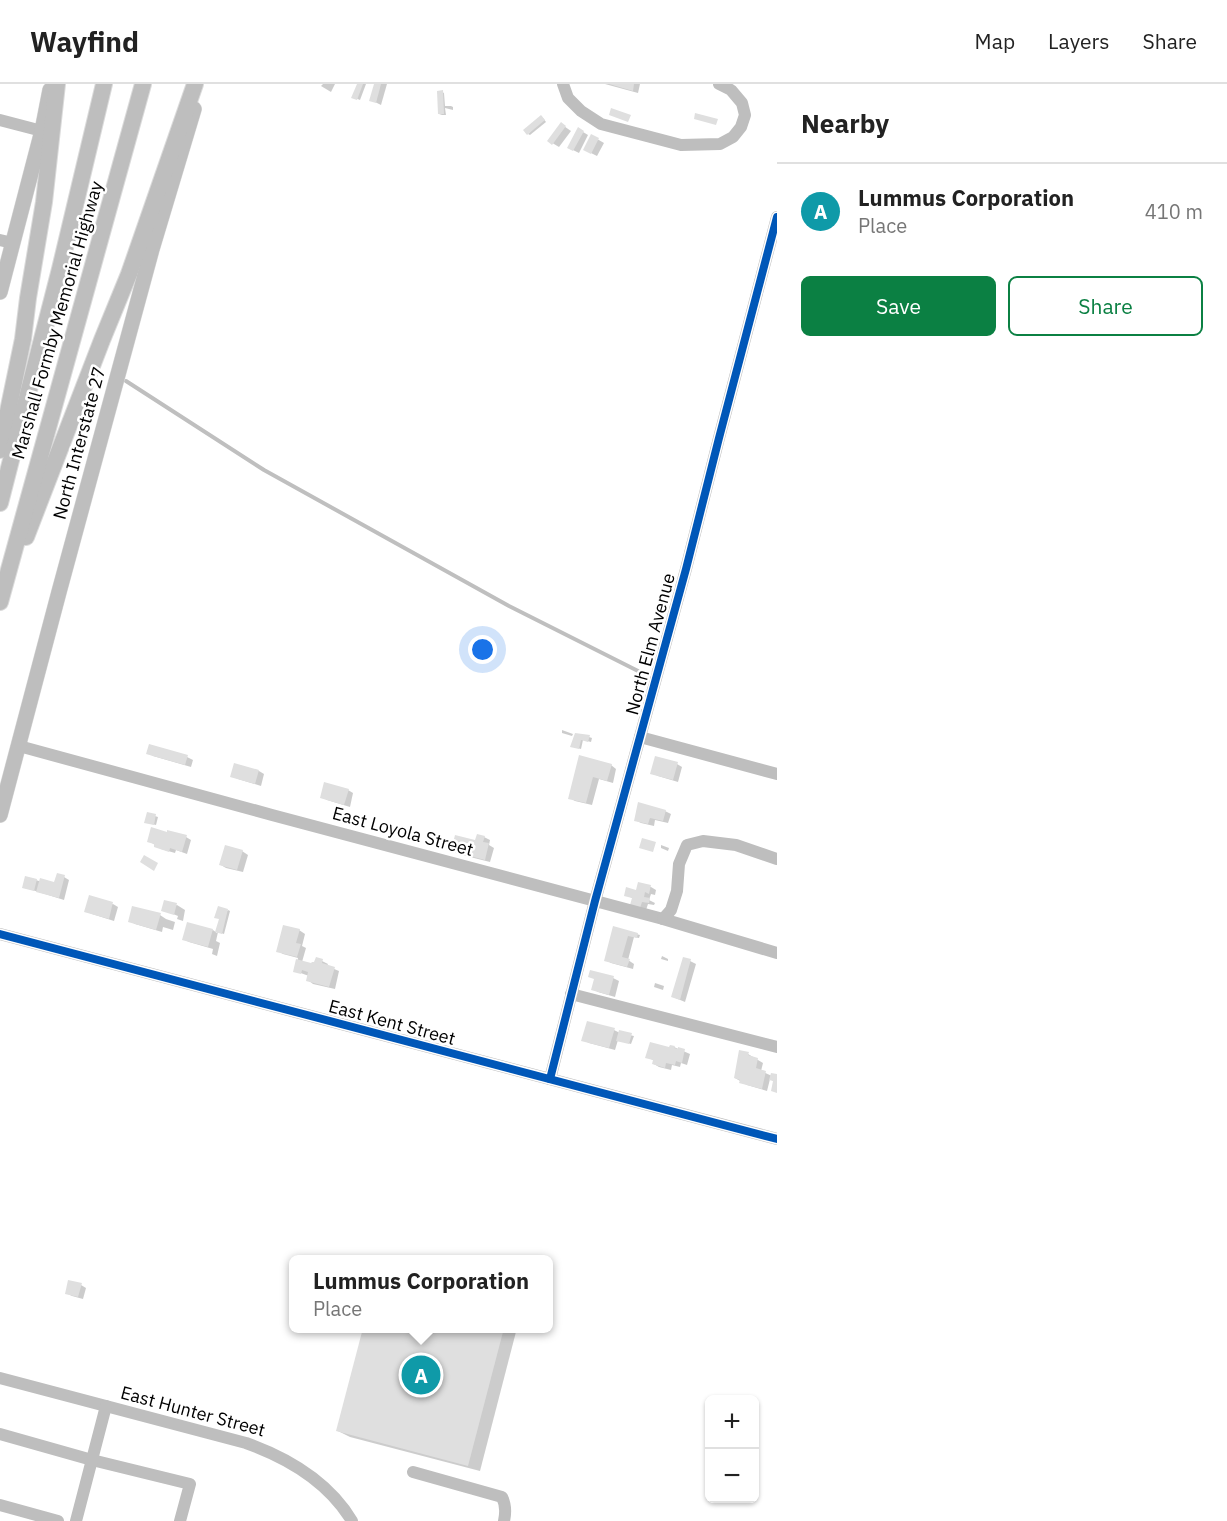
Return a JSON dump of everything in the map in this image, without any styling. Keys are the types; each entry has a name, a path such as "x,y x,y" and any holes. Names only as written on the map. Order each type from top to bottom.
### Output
{"highway":[{"path":"0,450 23,339 44,202 57,84"},
{"name":"Marshall Formby Memorial Highway","path":"0,503 60,269 104,84"},
{"name":"Marshall Formby Memorial Highway","path":"0,602 143,84"},
{"path":"6,578 30,530 129,274 195,84"}],"main road":[{"path":"0,292 6,242 42,131 51,84"},
{"name":"North Interstate 27","path":"0,815 152,249 201,84"}],"street":[{"path":"563,84 568,98 581,111 601,124 681,145 720,144 733,137 741,127 745,115 742,103 731,90 719,84"},
{"path":"0,120 42,131"},
{"name":"North Elm Avenue","path":"550,1079 595,901 686,569 777,217"},
{"path":"640,737 777,774"},
{"name":"East Loyola Street","path":"19,746 272,816 663,919 777,953"},
{"path":"663,919 671,910 679,864 687,845 703,841 736,845 777,859"},
{"name":"East Kent Street","path":"0,934 777,1139"},
{"path":"571,994 777,1047"},
{"name":"East Hunter Street","path":"0,1378 246,1443 271,1452 315,1478 352,1521"},
{"path":"76,1521 106,1406"},
{"path":"0,1434 190,1484 180,1521"},
{"path":"413,1472 502,1497 506,1512 504,1521"},
{"path":"0,1505 58,1521"}],"building":[{"path":"357,84 363,84 357,100 351,98"},
{"path":"374,84 381,84 376,103 369,101"},
{"path":"609,84 634,84 633,91"},
{"path":"443,90 444,114 438,114 437,91"},
{"path":"611,108 631,115 628,122 609,115"},
{"path":"695,113 718,119 716,125 694,119"},
{"path":"541,115 545,120 527,135 523,130"},
{"path":"561,122 566,126 552,145 547,141"},
{"path":"578,127 584,131 573,151 567,148"},
{"path":"591,134 599,138 591,154 583,150"},
{"path":"575,733 590,735 588,742 581,740 579,749 570,747"},
{"path":"149,744 188,755 185,765 146,754"},
{"path":"579,755 612,764 607,781 593,777 586,803 568,799"},
{"path":"655,756 678,762 673,780 650,774"},
{"path":"234,763 259,770 255,784 230,777"},
{"path":"324,782 349,789 344,805 320,798"},
{"path":"638,802 666,810 663,821 650,818 648,824 634,821"},
{"path":"147,812 156,814 154,825 144,823"},
{"path":"151,827 187,835 182,852 170,848 169,852 147,842"},
{"path":"477,834 485,836 483,842 489,843 485,860 451,851 455,835 475,840"},
{"path":"642,838 656,842 653,852 639,848"},
{"path":"225,845 243,850 237,870 219,865"},
{"path":"144,855 158,863 154,871 140,862"},
{"path":"57,873 65,875 59,898 36,892 40,878 54,882"},
{"path":"25,876 37,879 34,891 22,888"},
{"path":"638,882 651,885 649,894 645,892 644,897 650,898 649,903 642,902 640,908 630,905 632,898 624,896 626,887 636,890"},
{"path":"89,895 113,902 109,919 84,912"},
{"path":"164,900 177,903 174,915 161,911"},
{"path":"132,906 161,913 156,930 128,922"},
{"path":"218,906 228,909 222,934 215,932 219,919 214,918"},
{"path":"187,922 213,929 208,947 182,940"},
{"path":"283,925 300,929 296,943 301,944 297,957 276,952"},
{"path":"613,926 638,933 637,938 628,936 622,957 630,959 627,967 604,961"},
{"path":"316,957 323,959 322,963 335,967 329,987 306,981 308,972 302,970 301,974 293,972 296,959 311,963"},
{"path":"683,957 691,959 680,1000 671,997"},
{"path":"590,970 614,976 609,995 591,990 594,979 588,977"},
{"path":"587,1021 615,1028 609,1048 581,1041"},
{"path":"619,1030 632,1033 629,1044 616,1041"},
{"path":"650,1042 685,1049 682,1063 676,1061 675,1065 666,1063 665,1068 652,1064 653,1060 645,1058"},
{"path":"739,1050 749,1052 748,1055 758,1058 756,1068 766,1071 762,1089 739,1083 740,1080 734,1078"},
{"path":"771,1073 777,1074 777,1093 771,1091 773,1081 769,1080"},
{"path":"68,1280 82,1283 78,1297 65,1294"},
{"path":"362,1333 503,1333 468,1466 336,1431"}],"waterway":[{"path":"126,381 264,470 509,606 644,674"}],"cycle path":[{"path":"550,1079 595,901 686,569 777,217"},
{"path":"0,934 777,1139"}],"place":[{"name":"Lummus Corporation","path":"421,1375"}]}
